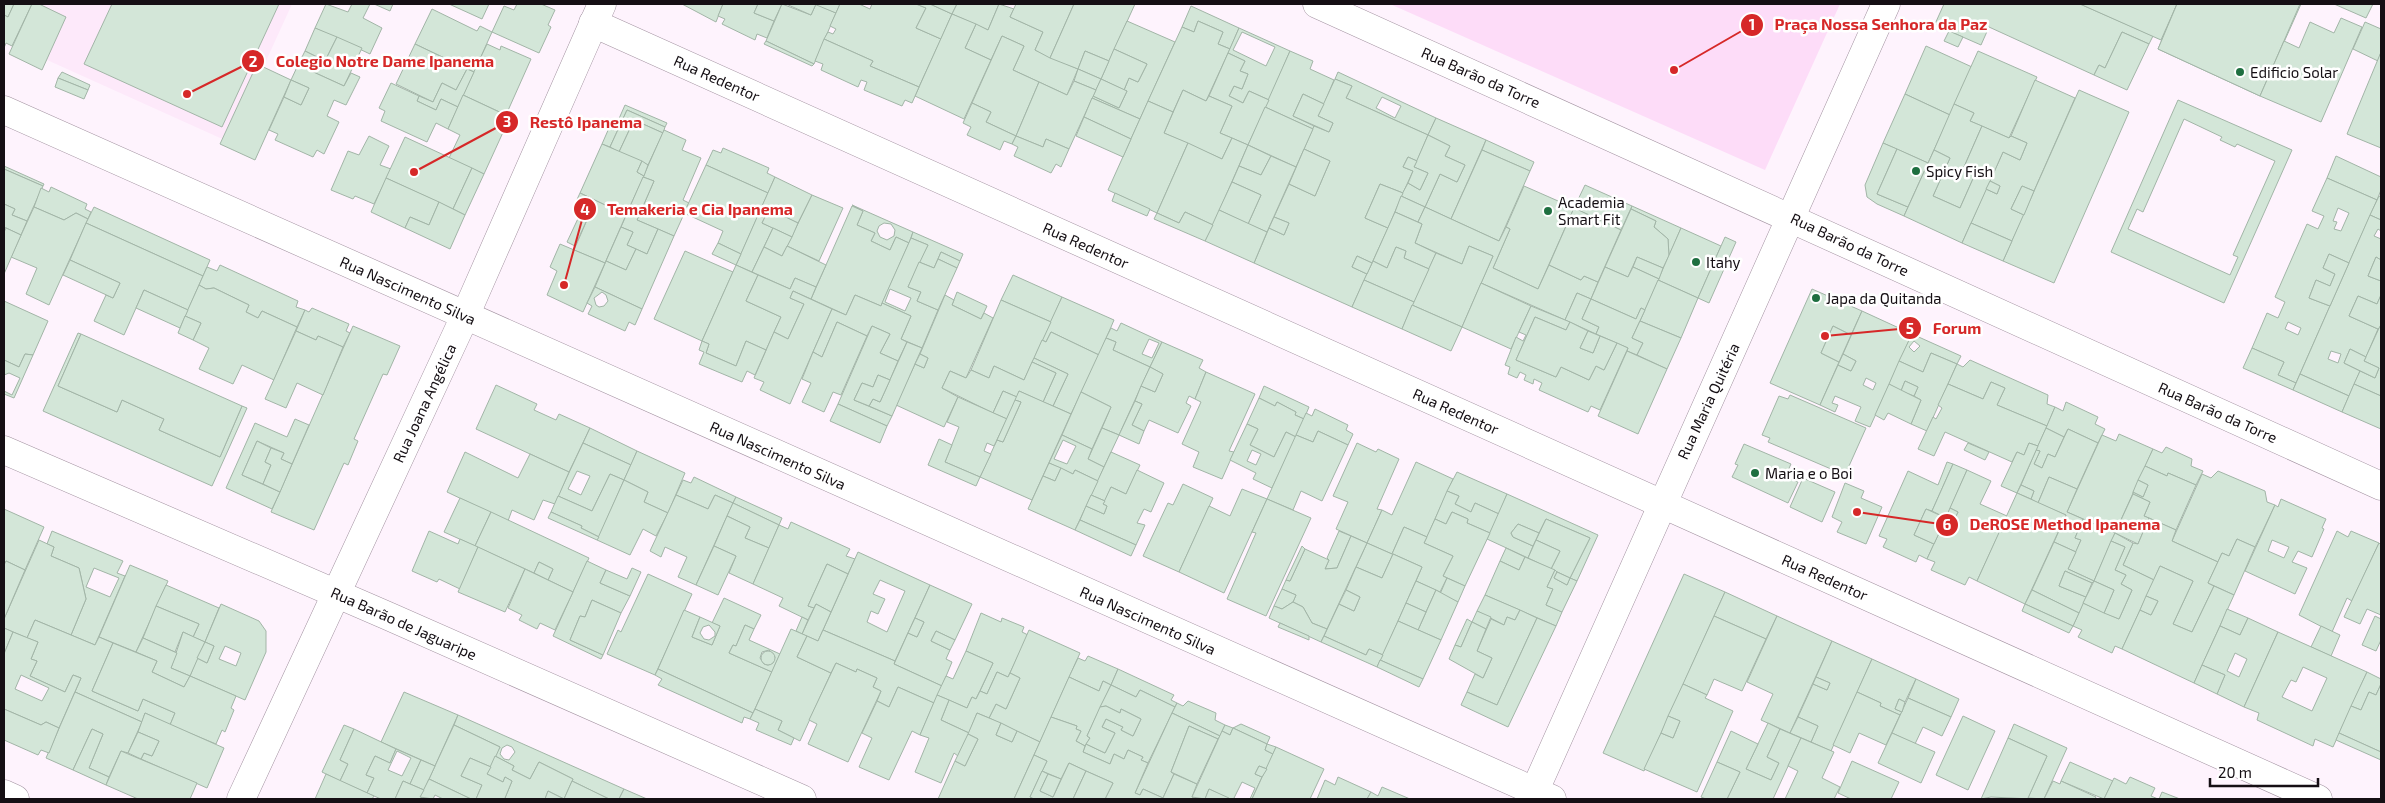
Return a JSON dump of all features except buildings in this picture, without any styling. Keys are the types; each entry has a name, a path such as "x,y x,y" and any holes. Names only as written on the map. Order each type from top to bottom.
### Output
{"street":[{"name":"Rua Barão da Torre","path":"1317,4 2381,486"},
{"name":"Rua Maria Quitéria","path":"1539,797 1661,504 1792,218 1886,4"},
{"name":"Rua Joana Angélica","path":"240,799 465,316 597,13"},
{"name":"Rua Redentor","path":"597,13 1661,504 2318,799"},
{"name":"Rua Nascimento Silva","path":"4,110 1539,797"},
{"name":"Rua Barão de Jaguaripe","path":"4,450 335,593 802,799"},
{"path":"4,794 16,799"}],"shaded area":[{"path":"35,4 292,4 229,142 16,46"},
{"path":"1390,4 1840,4 1765,170"}],"place":[{"name":"Praça Nossa Senhora da Paz","path":"1674,70"},
{"name":"Edificio Solar","path":"2240,72"},
{"name":"Colegio Notre Dame Ipanema","path":"187,94"},
{"name":"Spicy Fish","path":"1916,171"},
{"name":"Restô Ipanema","path":"414,172"},
{"name":"Academia Smart Fit","path":"1548,211"},
{"name":"Itahy","path":"1696,262"},
{"name":"Temakeria e Cia Ipanema","path":"564,285"},
{"name":"Japa da Quitanda","path":"1816,298"},
{"name":"Forum","path":"1825,336"},
{"name":"Maria e o Boi","path":"1755,473"},
{"name":"DeROSE Method Ipanema","path":"1857,512"}]}
